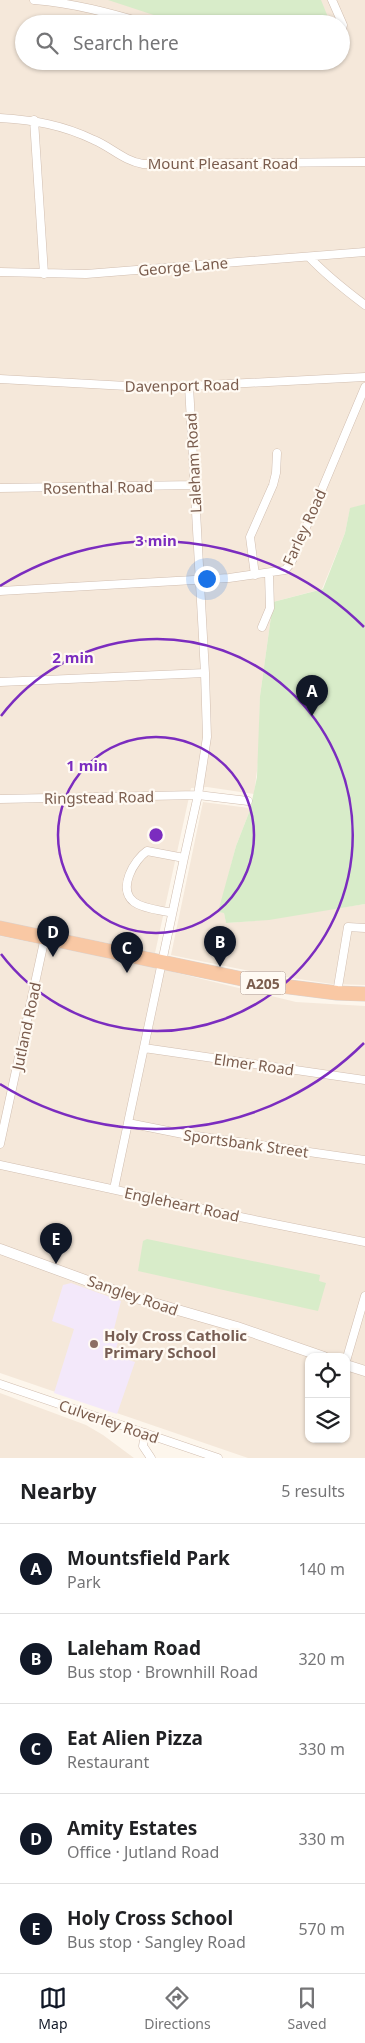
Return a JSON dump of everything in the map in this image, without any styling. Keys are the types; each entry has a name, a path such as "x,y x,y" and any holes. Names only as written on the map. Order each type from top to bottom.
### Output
{"highway":[{"name":"A205","path":"0,928 266,984 337,993 365,994"}],"street":[{"path":"34,0 104,11 117,15"},
{"path":"332,0 339,15"},
{"name":"Mount Pleasant Road","path":"0,118 34,120 69,129 95,140 134,162 143,164 365,162"},
{"path":"34,120 44,274"},
{"name":"George Lane","path":"0,272 44,274 91,273 365,252"},
{"path":"309,256 330,279 345,288 365,305"},
{"name":"Davenport Road","path":"0,379 100,385 189,386 365,377"},
{"name":"Laleham Road","path":"114,1189 198,795 207,737 196,485 189,386"},
{"name":"Farley Road","path":"0,591 200,580 269,574 289,568 365,388"},
{"path":"255,575 250,538 276,473 278,453"},
{"name":"Rosenthal Road","path":"0,488 196,485"},
{"path":"262,627 270,608 269,574"},
{"path":"0,682 205,673"},
{"name":"Ringstead Road","path":"0,798 198,795 248,801"},
{"path":"172,912 140,905 133,901 127,892 128,879 132,866 147,851 184,858"},
{"path":"337,993 348,926 365,928"},
{"name":"Jutland Road","path":"0,1144 45,937"},
{"name":"Elmer Road","path":"144,1048 365,1080"},
{"name":"Sportsbank Street","path":"128,1124 183,1134 365,1160"},
{"name":"Engleheart Road","path":"0,1165 365,1242"},
{"name":"Sangley Road","path":"0,1249 129,1296 237,1327 312,1353"},
{"path":"348,1353 365,1296"},
{"path":"350,1366 365,1372"},
{"name":"Culverley Road","path":"0,1384 218,1458"},
{"path":"145,1433 143,1446 151,1458"}],"shaded area":[{"path":"0,0 365,0 365,504 350,509 345,533 322,589 273,602 260,696 259,755 254,794 207,787 191,788 155,953 0,921"},
{"path":"203,802 249,808 250,810 236,846 219,912 224,913 226,923 253,921 365,904 365,985 332,984 265,974 171,955"},
{"path":"0,936 153,967 296,1002 365,1006 365,1458 248,1458 0,1373"},
{"name":"Holy Cross Catholic Primary School","path":"71,1283 121,1301 114,1329 121,1332 114,1355 135,1362 117,1414 54,1393 74,1329 52,1321 63,1285"},
{"path":"0,1393 86,1425 134,1458 0,1458"}],"green space":[{"path":"108,0 321,0 327,15 154,15"},
{"path":"365,504 365,904 269,920 226,923 224,913 218,912 236,846 250,810 257,777 260,696 273,602 323,589 345,533 350,508"},
{"path":"147,1239 320,1275 319,1281 326,1283 318,1311 138,1271 143,1241"}],"place":[{"name":"Mountsfield Park","path":"312,716"},
{"name":"Amity Estates","path":"53,957"},
{"name":"Laleham Road","path":"220,967"},
{"name":"Eat Alien Pizza","path":"127,973"},
{"name":"Holy Cross School","path":"56,1264"},
{"name":"Holy Cross Catholic Primary School","path":"94,1344"}]}
